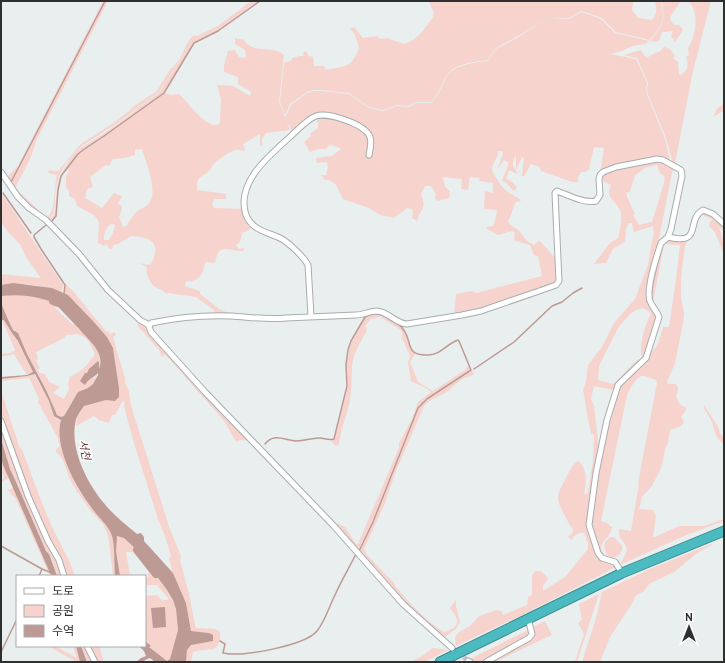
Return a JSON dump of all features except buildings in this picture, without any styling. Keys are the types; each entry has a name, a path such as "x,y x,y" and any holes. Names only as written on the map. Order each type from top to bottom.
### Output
{"highway":[{"path":"440,662 622,573 724,531"}],"street":[{"path":"311,316 308,265 305,260 281,238 270,235 251,224 245,208 248,186 251,179 270,154 304,124 316,116 324,115 337,117 366,132 371,141 369,155"},
{"path":"149,325 151,323 165,320 207,317 230,316 261,319 363,314 377,311 386,314 402,324 408,324 482,311 556,285 559,281 560,274 555,193 557,191 591,203 596,201 600,195 600,175 608,170 657,159 662,160 681,170 681,182 671,229 668,237 659,248 649,290 650,300 659,317 646,358 618,385 615,390 596,473 590,518 591,533 598,553 602,558 615,562 622,573"},
{"path":"1,172 18,197 29,208 46,220 79,254 108,290 140,320 149,325 151,332 205,392 333,525 403,604 452,648"},
{"path":"668,237 682,240 686,239 693,231 698,214 703,210 712,214 724,224"},
{"path":"1,421 28,496 48,541 59,560 64,575"},
{"path":"486,662 529,638 532,634 528,619"},
{"path":"88,647 95,662"}],"green space":[{"path":"103,1 10,183 105,1 108,1 37,139 30,159 15,188 47,218 52,210 57,175 48,173 49,170 58,171 81,144 112,124 134,106 157,91 171,68 173,68 181,57 187,43 192,37 218,26 251,1 256,1 243,12 217,29 193,41 159,92 116,124 83,145 75,153 64,166 59,176 56,187 54,210 48,221 19,196 7,179 18,166"},
{"path":"259,1 218,31 194,43 163,93 78,154 61,176 58,189 56,216 51,222 48,222 54,215 57,187 60,177 75,153 108,131 159,93 193,41 217,29"},
{"path":"429,1 632,1 632,10 638,18 652,20 656,11 655,1 661,1 663,18 658,30 650,40 616,32 603,19 581,11 569,18 550,18 496,48 488,60 478,61 454,68 447,75 436,96 431,102 415,102 408,106 397,105 383,110 369,107 349,93 313,90 307,92 290,104 285,115 280,102 284,63 292,60 292,58 304,56 303,53 306,51 309,56 313,57 314,66 324,66 326,70 347,65 354,59 359,48 355,35 350,28 354,27 363,38 377,36 380,39 387,38 404,44 409,42 421,33 433,17 434,13"},
{"path":"662,1 681,1 670,17 674,25 679,25 683,30 675,42 671,36 673,31 662,32 659,41 650,41 661,27 663,19"},
{"path":"688,1 711,1 693,71 675,163 678,166 671,163 672,160 666,138 647,92 648,83 637,58 624,55 641,50 646,58 660,51 665,46 670,49 675,56 673,58 678,62 679,74 681,75 687,67 686,57 689,55 688,48 695,31 696,24 692,5"},
{"path":"581,12 602,20 615,33 649,41 645,44 632,46 622,51 610,54 636,59 647,83 646,92 665,139 670,163 662,158 657,158 609,168 603,171 601,168 604,148 594,147 589,170 586,172 581,172 578,177 578,182 572,182 541,171 540,167 531,164 523,177 524,158 522,157 516,170 516,155 513,164 514,168 518,174 509,170 506,179 511,181 517,187 515,191 502,181 508,162 504,160 497,170 503,154 502,151 498,151 498,156 492,171 506,190 521,201 516,202 508,221 510,225 518,230 528,242 534,245 539,241 541,242 557,260 558,281 554,284 504,302 479,310 454,315 456,294 472,291 476,293 542,276 538,256 534,255 530,245 515,241 515,233 512,231 498,235 487,229 486,227 493,226 497,210 484,209 485,191 493,193 493,183 479,181 480,178 470,177 468,190 461,189 462,179 443,177 445,187 450,191 449,198 438,201 435,199 436,194 431,186 425,186 421,194 423,199 423,208 417,221 412,218 412,209 407,208 394,218 380,215 369,208 343,199 336,185 330,180 325,180 321,175 326,175 328,167 327,162 317,163 316,158 332,156 341,149 330,145 326,149 318,149 310,152 304,142 311,136 310,134 318,128 316,117 329,117 345,121 365,131 369,138 370,146 368,155 370,155 375,145 372,142 371,136 368,132 348,120 326,114 312,117 293,133 285,118 291,105 307,93 313,91 349,94 369,108 383,111 397,106 409,107 415,103 431,103 447,76 454,69 478,62 488,61 496,49 517,38 541,22 550,18 569,19"},
{"path":"235,38 244,40 252,47 274,50 284,55 279,102 290,130 266,133 262,139 262,146 260,146 260,134 243,144 245,151 234,150 219,160 207,173 198,179 197,190 226,194 226,199 214,199 212,204 214,208 243,209 251,226 249,230 242,233 240,242 236,245 239,249 244,248 243,251 222,250 219,252 215,263 205,262 202,273 197,279 186,281 185,286 200,291 200,294 219,309 238,315 217,316 214,310 196,297 166,294 163,290 153,285 147,275 147,267 139,263 148,265 151,264 155,251 153,242 144,238 131,236 118,244 113,245 112,249 108,248 107,244 104,246 98,243 99,222 94,215 77,206 75,199 69,196 69,191 66,187 66,176 69,171 68,168 83,150 164,93 171,95 179,94 204,120 215,125 220,123 221,99 217,85 233,86 250,96 251,94 250,91 238,84 238,77 224,72 224,65 228,51 235,50 239,57 245,58 246,56 245,50 235,44","holes":["142,149 151,179 152,195 146,206 138,210 127,226 123,227 119,217 122,206 118,204 122,196 114,193 102,208 85,198 87,189 93,187 90,177 106,165 109,166 113,159 135,155 135,150","109,225 115,225 113,233 109,240 104,240 106,230"]},
{"path":"724,103 724,112 721,112 713,117 717,109"},
{"path":"659,161 676,169 672,172 659,239 660,242 648,289 656,316 645,358 642,357 641,347 645,329 651,313 643,308 630,314 618,328 599,366 598,380 613,384 638,359 642,361 614,390 594,386 591,399 594,406 599,451 589,534 598,558 616,567 524,614 456,646 455,637 458,633 470,626 479,616 497,610 501,611 503,615 527,605 528,597 532,595 532,576 535,571 541,571 548,578 543,585 543,591 565,577 588,549 588,543 584,533 576,534 572,540 568,537 573,532 573,529 559,504 558,496 570,469 578,461 585,472 586,481 584,494 588,493 593,460 594,435 591,433 583,389 586,382 588,365 602,347 614,323 635,299 648,265 654,233 653,226 634,232 632,223 629,223 626,229 625,241 613,249 606,263 594,264 610,243 618,238 621,224 620,210 611,199 609,193 611,185 603,181 602,175 607,171","holes":["657,165 660,173 665,177 652,222 639,225 633,215 635,214 626,192 628,193 630,191 635,175 645,168"]},
{"path":"1,193 63,285 62,293 32,285 1,285 1,274 40,277 26,257 20,244 1,222"},
{"path":"704,212 724,227 724,230 719,228 723,240 723,252 715,232 709,226 710,221 713,220 701,214"},
{"path":"667,239 688,240 685,246 681,277 681,298 684,314 683,323 675,363 667,382 668,384 676,384 678,390 676,397 680,405 686,408 686,410 681,417 684,422 683,424 680,427 670,430 661,468 652,486 642,497 639,509 653,510 656,516 653,537 679,526 704,526 724,519 724,521 684,536 622,564 621,562 627,550 620,538 619,529 631,531 638,483 657,383 656,380 646,376 640,376 627,395 601,521 612,527 611,532 602,543 601,547 605,557 597,549 590,517 605,436 614,402 620,387 630,376 644,365 650,352 657,345 663,327 669,327 680,245 664,244 653,302 651,299 650,290 661,248"},
{"path":"66,284 105,330 111,334 114,332 116,334 113,338 125,378 125,383 129,392 131,406 169,527 181,556 180,560 189,594 195,626 196,628 215,629 220,632 220,640 216,648 193,652 191,662 186,662 187,650 191,645 201,642 209,633 191,631 186,603 173,573 169,558 171,556 134,443 125,410 124,400 115,415 112,415 109,423 99,420 94,416 76,426 77,418 84,406 110,399 119,388 113,348 107,337 76,303 64,294"},
{"path":"20,294 63,305 71,312 77,326 98,351 100,357 99,371 98,361 87,374 87,380 94,378 98,373 93,384 82,390 71,403 64,416 61,417 57,415 18,333 13,330 10,324 1,303 1,296","holes":["57,305 69,315 74,323 73,325 55,307","76,334 86,338 95,354 78,373 70,377 68,384 69,389 64,399 53,393 60,387 49,382 45,374 40,373 37,370 40,368 36,361 38,358 36,352 64,338 66,335"]},
{"path":"373,315 381,316 390,320 402,328 415,354 410,362 418,382 433,391 465,370 468,365 470,369 427,399 418,408 372,522 358,550 334,525 337,523 345,527 356,544 358,544 399,448 399,443 412,419 418,402 431,392 411,381 408,362 410,356 402,338 402,332 380,317 371,319 365,326 367,330 354,357 350,400 339,444 336,446 331,441 335,439 348,386 347,364 349,350 365,318"},
{"path":"2,320 4,320 18,341 33,372 27,375 14,354 1,357 1,354 11,353 15,350"},
{"path":"140,321 251,441 240,440 236,442 225,422 165,354 162,357 159,350 137,325"},
{"path":"472,370 474,374 462,379 447,392 424,406 396,471 385,503 364,549 366,554 395,584 395,586 412,605 430,623 444,632 454,628 457,623 456,616 450,608 456,600 460,622 456,629 443,638 405,604 359,551 373,522 419,408 428,400"},
{"path":"34,374 49,401 54,416 61,420 59,431 60,443 68,468 87,502 106,525 112,536 115,575 113,575 107,533 103,524 90,510 74,487 63,460 56,451 57,448 60,447 58,438 38,402 39,399 30,379 1,381 1,379"},
{"path":"1,391 19,446 23,452 51,525 75,575 65,575 12,450 1,419"},
{"path":"704,405 718,427 720,434 724,436 724,444 716,435"},
{"path":"1,425 10,452 58,560 63,575 57,575 49,554 46,551 9,469 2,440"},
{"path":"1,457 9,478 1,482 4,477 1,469"},
{"path":"13,487 52,575 50,575 16,499 7,489 10,490"},
{"path":"116,536 124,538 138,551 173,600 176,609 178,630 170,659 167,661 148,647 150,646 146,642 146,596 157,595 162,601 169,599 157,585 146,585 146,578 148,577 149,572 135,552 126,552 130,575 120,575 116,551"},
{"path":"614,537 622,546 622,550 619,555 613,558 607,555 604,547 606,540"},
{"path":"711,544 712,545 697,553 674,572 649,584 644,591 635,596 633,602 610,637 600,662 582,662 597,615 602,592 650,569"},
{"path":"599,594 577,662 575,662 584,634 578,623 582,620 579,604"},
{"path":"545,621 552,635 495,662 488,662 525,643 533,627"},
{"path":"528,630 529,634 526,638 501,654 481,662 473,662 470,659"},
{"path":"50,647 57,647 77,658 73,647 76,647 81,662 77,662"},
{"path":"81,647 86,647 94,662 87,662"},
{"path":"88,647 99,647 104,662 96,662"},
{"path":"433,648 448,650 424,662 411,662 422,656"}],"water":[{"path":"13,283 52,288 68,295 107,337 113,348 119,397 115,401 106,400 84,406 76,419 74,430 77,452 85,474 103,502 115,515 137,534 141,533 144,537 144,541 173,573 186,603 191,631 209,633 213,635 213,641 191,645 187,650 186,662 155,662 150,658 143,662 136,662 146,656 140,647 146,647 146,642 151,646 149,647 167,661 170,659 178,630 176,609 173,600 138,551 124,538 117,536 116,551 120,575 115,575 112,536 106,525 87,502 68,468 60,443 59,431 61,420 54,416 49,401 35,374 1,379 1,377 27,375 33,372 18,341 4,320 1,320 1,303 13,330 18,333 57,415 61,417 64,416 78,392 93,384 98,373 85,385 80,381 85,373 87,373 89,369 98,361 99,369 100,357 94,346 77,326 71,313 66,307 34,297 18,295 1,296 1,285"},
{"path":"1,439 10,469 46,551 49,554 57,575 51,575 50,573 3,465 1,457"},
{"path":"165,607 166,627 153,628 151,608"},
{"path":"76,647 81,647 87,662 80,662"}],"waterway":[{"path":"10,184 105,1"},
{"path":"51,222 56,216 58,190 61,176 78,154 164,93 194,43 218,31 260,1"},
{"path":"3,193 31,233"},
{"path":"46,225 34,235 34,237 65,285 64,294"},
{"path":"474,369 514,342 552,306 562,302 582,288"},
{"name":"서천","path":"53,301 61,304 80,324"},
{"path":"265,444 273,438 293,441 316,438 330,440 334,439 347,386 346,364 348,350 351,341 365,317 372,314 377,314 386,316 394,321 401,326 406,334 412,350 420,355 433,355 454,342 459,341 471,370 427,399 418,408 373,522 359,551"},
{"path":"1,546 52,573"},
{"name":"서천","path":"137,550 156,574"},
{"path":"220,641 225,644 223,653 244,654 273,649 311,636 317,631 322,623 356,554"},
{"path":"39,575 42,569"},
{"path":"1,652 16,621"}],"tunnel":[{"path":"458,652 468,661"}]}
